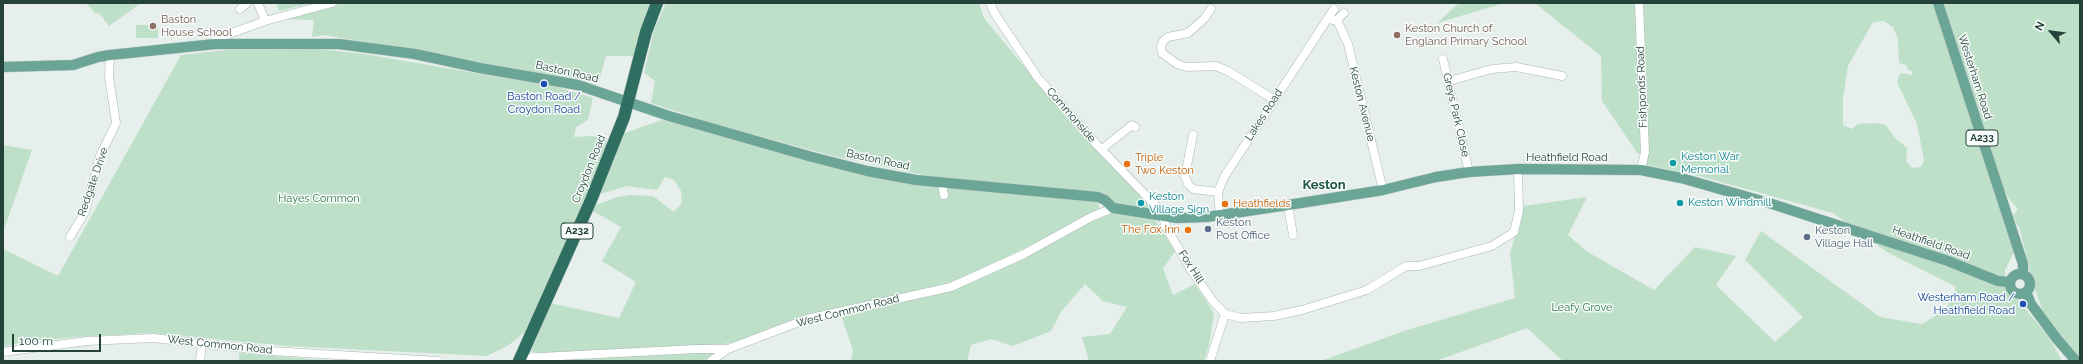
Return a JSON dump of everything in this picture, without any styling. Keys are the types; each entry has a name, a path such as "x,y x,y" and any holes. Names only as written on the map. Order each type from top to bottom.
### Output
{"highway":[{"name":"Croydon Road","path":"520,359 591,200 629,102 646,32 657,3"}],"main road":[{"name":"Westerham Road","path":"1938,3 2023,264 2023,274 2029,281 2030,285 2026,292 2031,304 2043,321 2076,361"},
{"name":"Baston Road","path":"3,67 73,65 110,55 215,44 300,43 353,46 415,54 480,68 578,85 669,116 812,157 874,172 942,183 1098,197 1105,200 1113,208"},
{"name":"Heathfield Road","path":"1113,208 1163,217 1194,218 1220,216 1288,206 1383,190 1469,172 1518,170 1641,170 1681,178 1769,203 1948,261 1998,281 2010,282"},
{"path":"2023,274 2013,276 2010,282 2010,288 2014,293 2022,294 2026,292"}],"street":[{"path":"240,10 247,3"},
{"path":"258,3 265,21"},
{"path":"215,44 216,39 265,21 332,3"},
{"name":"Commonside","path":"990,3 998,20 1038,78 1102,149 1161,211 1163,217"},
{"name":"Fishponds Road","path":"1638,3 1645,152 1641,170"},
{"path":"1211,9 1204,19 1188,33 1168,37 1163,41 1161,47 1162,53 1177,64 1187,67 1216,66 1228,71 1273,99"},
{"name":"Lakes Road","path":"1220,216 1218,192 1226,172 1334,9"},
{"path":"1326,19 1337,20 1344,13"},
{"name":"Keston Avenue","path":"1337,20 1348,44 1383,190"},
{"name":"Redgate Drive","path":"70,237 85,212 100,156 116,123 109,77 110,55"},
{"name":"Greys Park Close","path":"1443,59 1469,172"},
{"path":"1449,81 1492,69 1516,67 1562,76"},
{"path":"1102,149 1132,125 1135,128"},
{"path":"1193,135 1185,176 1188,184 1193,189 1218,192"},
{"path":"1210,361 1225,314 1241,318 1274,316 1302,310 1367,290 1406,266 1419,266 1492,246 1514,232 1519,211 1518,170"},
{"path":"942,183 944,195"},
{"path":"1144,213 1151,206 1145,195"},
{"path":"1288,206 1293,235"},
{"name":"West Common Road","path":"520,359 697,349 728,349 807,319 951,287 1024,254 1091,217 1113,208"},
{"name":"Fox Hill","path":"1163,217 1166,227 1191,270 1212,300 1225,314"},
{"name":"West Common Road","path":"3,352 109,340 153,338 271,351 438,361"},
{"path":"200,361 202,343"},
{"path":"711,361 728,349"}],"green space":[{"path":"86,3 141,3 109,26 99,13 96,14"},
{"path":"276,3 311,3 279,11"},
{"path":"343,3 655,3 635,56 606,56 598,84 324,35 312,37 314,20 284,19"},
{"path":"666,3 979,3 984,18 1046,93 1148,204 1148,208 1143,210 1116,205 1110,198 1102,195 928,176 833,156 718,125 651,103 655,81 644,73 654,30"},
{"path":"1459,3 1504,3 1437,23"},
{"name":"Leafy Grove","path":"1535,3 2080,3 2080,359 2063,340 2043,312 2034,287 2020,230 2013,216 2018,209 2004,190 1985,130 1974,132 1992,180 2014,252 2005,270 2005,285 2049,337 2062,361 1563,361 1527,328 1436,361 1321,361 1404,331 1515,298 1510,253 1524,206 1587,197 1568,235 1586,251 1654,290 1695,247 1736,256 1716,285 1775,342 1803,317 1745,260 1761,231 1880,317 1922,324 1946,309 1956,287 1887,252 1833,213 1688,173 1647,165 1645,163 1646,155 1638,154 1602,101 1601,56","holes":["1884,21 1893,27 1898,39 1899,63 1906,65 1908,70 1913,71 1912,75 1900,73 1897,82 1917,124 1924,160 1921,167 1912,168 1906,161 1907,148 1894,137 1886,125 1876,123 1858,124 1852,129 1843,125 1843,98 1848,66 1873,22"]},
{"path":"136,25 158,25 158,38 136,38"},
{"name":"Hayes Common","path":"319,49 364,54 557,87 593,98 588,120 576,127 574,137 592,136 607,138 606,149 527,330 509,345 487,356 287,346 151,333 75,337 19,343 3,347 3,249 58,276 181,55 226,50"},
{"path":"662,120 928,185 1097,201 1100,210 983,269 949,283 806,316 767,329 743,341 723,344 538,354 531,351 532,345 550,303 619,318 636,282 602,261 621,227 593,211 596,205 617,197 630,195 653,196 674,212 682,203 681,191 674,180 665,177 657,190 627,186 597,195 622,134"},
{"path":"3,145 32,150 3,232"},
{"path":"1113,213 1155,220 1175,251 1163,269 1173,295 1195,284 1214,313 1209,345 1204,361 1089,361 1082,337 1110,334 1127,307 1103,301 1085,284 1061,312 1051,331 1013,346 991,339 971,345 967,361 851,361 853,350 841,316 952,290 1025,258 1085,225"},
{"path":"698,351 724,352 706,361 537,361 655,355"},
{"path":"239,353 311,359 351,361 239,361"}],"place":[{"name":"Baston House School","path":"153,26"},
{"name":"Keston Church of England Primary School","path":"1397,35"},
{"name":"Baston Road / Croydon Road","path":"544,84"},
{"name":"Keston War Memorial","path":"1673,163"},
{"name":"Triple Two Keston","path":"1127,164"},
{"name":"Keston Village Sign","path":"1141,203"},
{"name":"Keston Windmill","path":"1680,203"},
{"name":"Heathfields","path":"1225,204"},
{"name":"Keston Post Office","path":"1208,229"},
{"name":"The Fox Inn","path":"1188,230"},
{"name":"Keston Village Hall","path":"1807,237"},
{"name":"Westerham Road / Heathfield Road","path":"2023,304"}],"district":[{"name":"Keston","path":"1324,185"}]}
